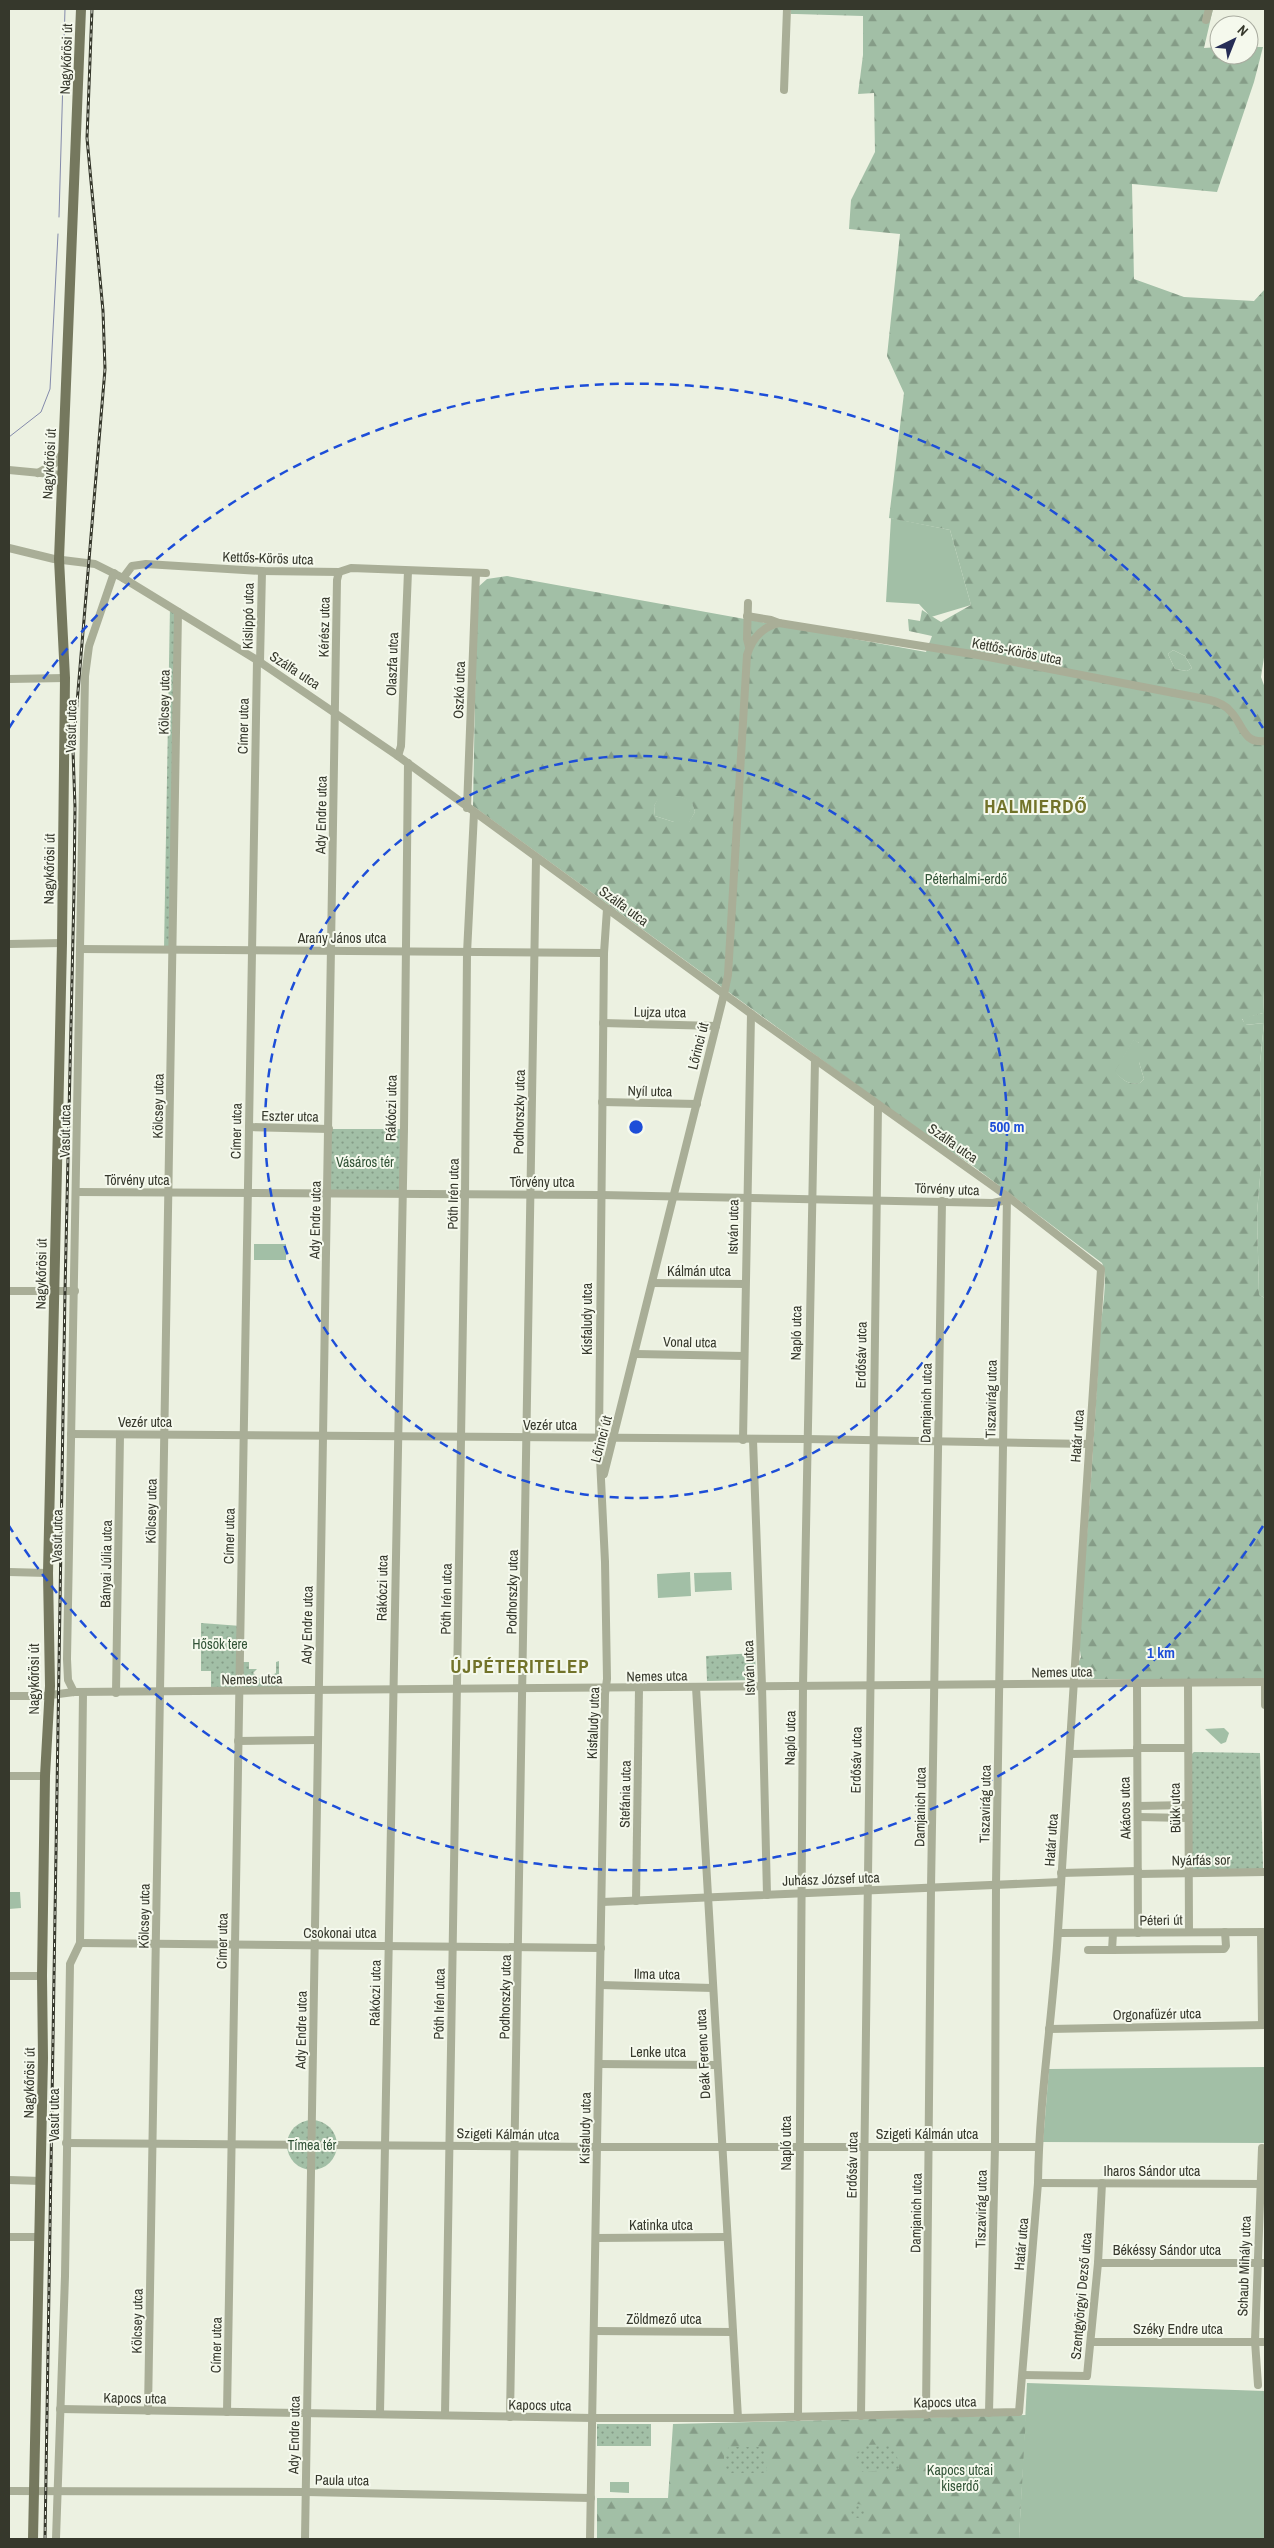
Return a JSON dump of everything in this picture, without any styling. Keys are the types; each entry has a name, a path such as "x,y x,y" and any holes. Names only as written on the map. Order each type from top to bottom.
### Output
{"main road":[{"name":"Nagykőrösi út","path":"32,2539 41,2181 45,1776 50,1694 48,1573 62,943 65,678 59,559 81,9"}],"street":[{"path":"784,90 786,9"},
{"path":"1206,20 1209,9"},
{"path":"38,473 55,463 63,453"},
{"path":"9,470 62,475"},
{"path":"9,548 59,559 96,564 123,578"},
{"name":"Kettős-Körös utca","path":"123,578 132,566 146,564 262,571 339,572 351,568 486,573"},
{"name":"Kislippó utca","path":"258,661 262,571"},
{"name":"Olaszfa utca","path":"398,756 401,746 408,571"},
{"name":"Kérész utca","path":"335,712 337,580 339,572"},
{"name":"Vasút utca","path":"74,1692 68,1680 67,1659 86,667 90,646 114,573"},
{"name":"Oszkó utca","path":"467,808 476,573"},
{"name":"Szálfa utca","path":"123,578 258,661 408,763 467,808 1007,1198 1101,1269"},
{"name":"Lőrinci út","path":"602,1480 636,1354 724,994 736,842 744,678 749,647 747,639 748,603"},
{"name":"Kölcsey utca","path":"148,2411 178,612"},
{"name":"Kettős-Körös utca","path":"747,616 771,620 779,624 788,623 978,656 1210,700 1231,711 1243,732 1250,738 1265,741"},
{"path":"749,647 760,632 779,624"},
{"name":"Címer utca","path":"227,2412 251,950 258,661"},
{"path":"9,678 65,678"},
{"name":"Ady Endre utca","path":"305,2539 335,712"},
{"name":"Rákóczi utca","path":"380,2414 401,1194 404,1128 404,951 408,763"},
{"name":"Póth Irén utca","path":"445,2415 462,1437 467,953 474,813"},
{"name":"Podhorszky utca","path":"510,2416 536,858"},
{"name":"Kisfaludy utca","path":"590,2539 606,1689 606,1562 599,1438 604,953 607,909"},
{"path":"9,944 62,943"},
{"name":"Arany János utca","path":"80,949 604,953"},
{"name":"István utca","path":"743,1440 746,1198 752,1014"},
{"name":"Lujza utca","path":"604,1023 716,1026"},
{"name":"Napló utca","path":"798,2417 803,1686 815,1060"},
{"name":"Nyíl utca","path":"602,1102 697,1104"},
{"name":"Erdősáv utca","path":"861,2416 872,1440 878,1105"},
{"name":"Eszter utca","path":"249,1127 329,1129"},
{"name":"Törvény utca","path":"77,1192 601,1195 673,1198 876,1199 993,1203 1007,1198"},
{"name":"Tiszavirág utca","path":"989,2413 995,2146 996,1885 1007,1198"},
{"name":"Damjanich utca","path":"926,2414 931,1888 942,1201"},
{"name":"Határ utca","path":"1019,2412 1038,2183 1039,2147 1058,1933 1101,1269"},
{"name":"Kálmán utca","path":"653,1284 745,1284"},
{"path":"9,1291 75,1291"},
{"name":"Vonal utca","path":"636,1354 744,1356"},
{"name":"Vezér utca","path":"71,1434 807,1439 1089,1444"},
{"name":"Bányai Júlia utca","path":"116,1693 120,1435"},
{"name":"István utca","path":"752,1440 762,1686 767,1894"},
{"path":"9,1572 48,1573"},
{"path":"1265,1682 1265,1705"},
{"name":"Nemes utca","path":"9,1696 74,1692 523,1690 1265,1682"},
{"name":"Akácos utca","path":"1136,1683 1138,1933"},
{"name":"Bükk utca","path":"1188,1683 1189,1873 1194,1950"},
{"name":"Stefánia utca","path":"636,1901 639,1688"},
{"name":"Deák Ferenc utca","path":"696,1688 716,2065 738,2418"},
{"name":"Vasút utca","path":"56,2539 65,2276 70,1964 80,1943 83,1693"},
{"path":"238,1741 318,1740"},
{"path":"1070,1754 1188,1748"},
{"path":"9,1776 45,1776"},
{"path":"1138,1806 1188,1805"},
{"path":"1138,1817 1188,1818"},
{"name":"Nyárfás sor","path":"1062,1873 1265,1872"},
{"name":"Juhász József utca","path":"602,1902 1060,1882"},
{"path":"1150,1950 1151,1932"},
{"path":"1088,1950 1194,1950 1225,1948 1225,1932"},
{"path":"1263,1932 1264,2025"},
{"name":"Péteri út","path":"1058,1933 1263,1932"},
{"path":"1112,1950 1113,1933"},
{"name":"Csokonai utca","path":"80,1943 601,1948"},
{"path":"9,1976 42,1976"},
{"name":"Ilma utca","path":"600,1985 712,1988"},
{"name":"Orgonafüzér utca","path":"1050,2029 1264,2025"},
{"name":"Lenke utca","path":"599,2064 716,2065"},
{"name":"Szigeti Kálmán utca","path":"66,2143 232,2146 312,2144 597,2147 1039,2147"},
{"name":"Schaub Mihály utca","path":"1258,2386 1255,2342 1261,2263 1262,2148"},
{"path":"9,2180 41,2181"},
{"name":"Iharos Sándor utca","path":"1038,2183 1262,2184"},
{"name":"Szentgyörgyi Dezső utca","path":"1023,2375 1087,2376 1098,2263 1102,2183"},
{"path":"9,2237 39,2237"},
{"name":"Katinka utca","path":"596,2238 727,2237"},
{"name":"Békéssy Sándor utca","path":"1098,2263 1261,2263"},
{"name":"Zöldmező utca","path":"594,2331 733,2332"},
{"name":"Széky Endre utca","path":"1090,2342 1265,2342"},
{"name":"Kapocs utca","path":"60,2409 593,2418 738,2418 1019,2412"},
{"name":"Paula utca","path":"9,2491 306,2492 591,2498"}],"green space":[{"name":"Péterhalmi-erdő","path":"791,9 1213,9 1212,15 1209,15 1209,26 1204,48 1209,48 1209,65 1258,65 1217,192 1132,184 1134,279 1184,297 1254,301 1265,289 1265,651 1261,677 1265,688 1265,967 1263,1013 1242,1019 1246,1025 1264,1023 1260,1063 1261,1166 1257,1213 1259,1295 1265,1298 1265,1679 1086,1679 1079,1674 1078,1663 1081,1657 1078,1638 1105,1287 1102,1263 973,1166 924,1134 473,806 477,588 487,579 507,576 926,652 932,636 909,631 908,619 920,621 922,610 941,622 971,605 950,530 889,518 904,393 887,356 900,234 849,229 851,200 875,152 874,93 858,94 863,55 863,16 791,14","holes":["1173,650 1185,656 1192,668 1187,671 1175,669 1168,654","660,796 679,796 692,803 695,812 689,822 674,822 655,816 654,806","1134,1040 1139,1043 1139,1062 1144,1079 1140,1083 1128,1082 1115,1071"]},
{"name":"Péterhalmi-erdő","path":"1259,47 1263,47 1259,63"},
{"path":"891,518 950,530 971,605 931,617 919,604 886,602"},
{"path":"170,606 178,612 173,949 164,950"},
{"path":"1173,650 1185,656 1192,668 1187,671 1175,669 1168,654"},
{"path":"659,796 680,796 692,802 695,812 689,823 674,822 655,816 654,806"},
{"path":"1265,967 1265,1298 1259,1295 1257,1213 1261,1166 1260,1063 1264,1023 1245,1025 1242,1018 1263,1013"},
{"path":"1134,1039 1139,1043 1139,1062 1144,1079 1140,1083 1126,1081 1114,1071"},
{"name":"Vásáros tér","path":"329,1129 404,1129 401,1194 327,1194"},
{"path":"254,1244 286,1244 286,1260 254,1260"},
{"path":"690,1572 691,1596 658,1598 657,1574"},
{"path":"731,1572 732,1590 695,1592 694,1573"},
{"name":"Hősök tere","path":"201,1623 241,1626 239,1690 211,1692 211,1671 201,1671"},
{"path":"755,1653 756,1680 707,1681 706,1656"},
{"path":"279,1661 279,1687 242,1687 242,1662 249,1662 249,1669 257,1669 253,1673 262,1680 276,1673 276,1662"},
{"path":"1224,1728 1229,1733 1226,1742 1221,1744 1205,1729"},
{"path":"1194,1752 1260,1753 1263,1870 1192,1871 1191,1755"},
{"path":"9,1892 20,1892 21,1908 9,1909"},
{"path":"1265,2067 1265,2143 1043,2142 1049,2069"},
{"name":"Tímea tér","path":"307,2120 317,2120 330,2127 337,2140 337,2150 330,2163 317,2170 307,2170 298,2166 291,2159 287,2150 287,2140 291,2131 298,2124"},
{"path":"1027,2383 1265,2391 1265,2539 1019,2539"},
{"name":"Kapocs utcai kiserdő","path":"1026,2415 1019,2539 597,2539 597,2498 668,2498 673,2424"},
{"path":"597,2424 651,2424 651,2446 597,2446"},
{"path":"895,2444 899,2469 862,2472 852,2455 863,2451 863,2445"},
{"path":"729,2447 764,2447 767,2473 724,2473 724,2455"},
{"path":"610,2482 629,2482 629,2493 610,2492"},
{"path":"855,2504 861,2504 865,2511 861,2518 855,2518 851,2514 851,2508"}],"waterway":[{"path":"59,217 65,9"},
{"path":"9,437 41,412 50,389 58,234"}],"railway":[{"path":"45,2539 65,1291 74,891 75,807 73,751 105,369 103,311 87,138 92,9"}],"district":[{"name":"HALMIERDŐ","path":"1036,806"},
{"name":"ÚJPÉTERITELEP","path":"520,1666"}]}
